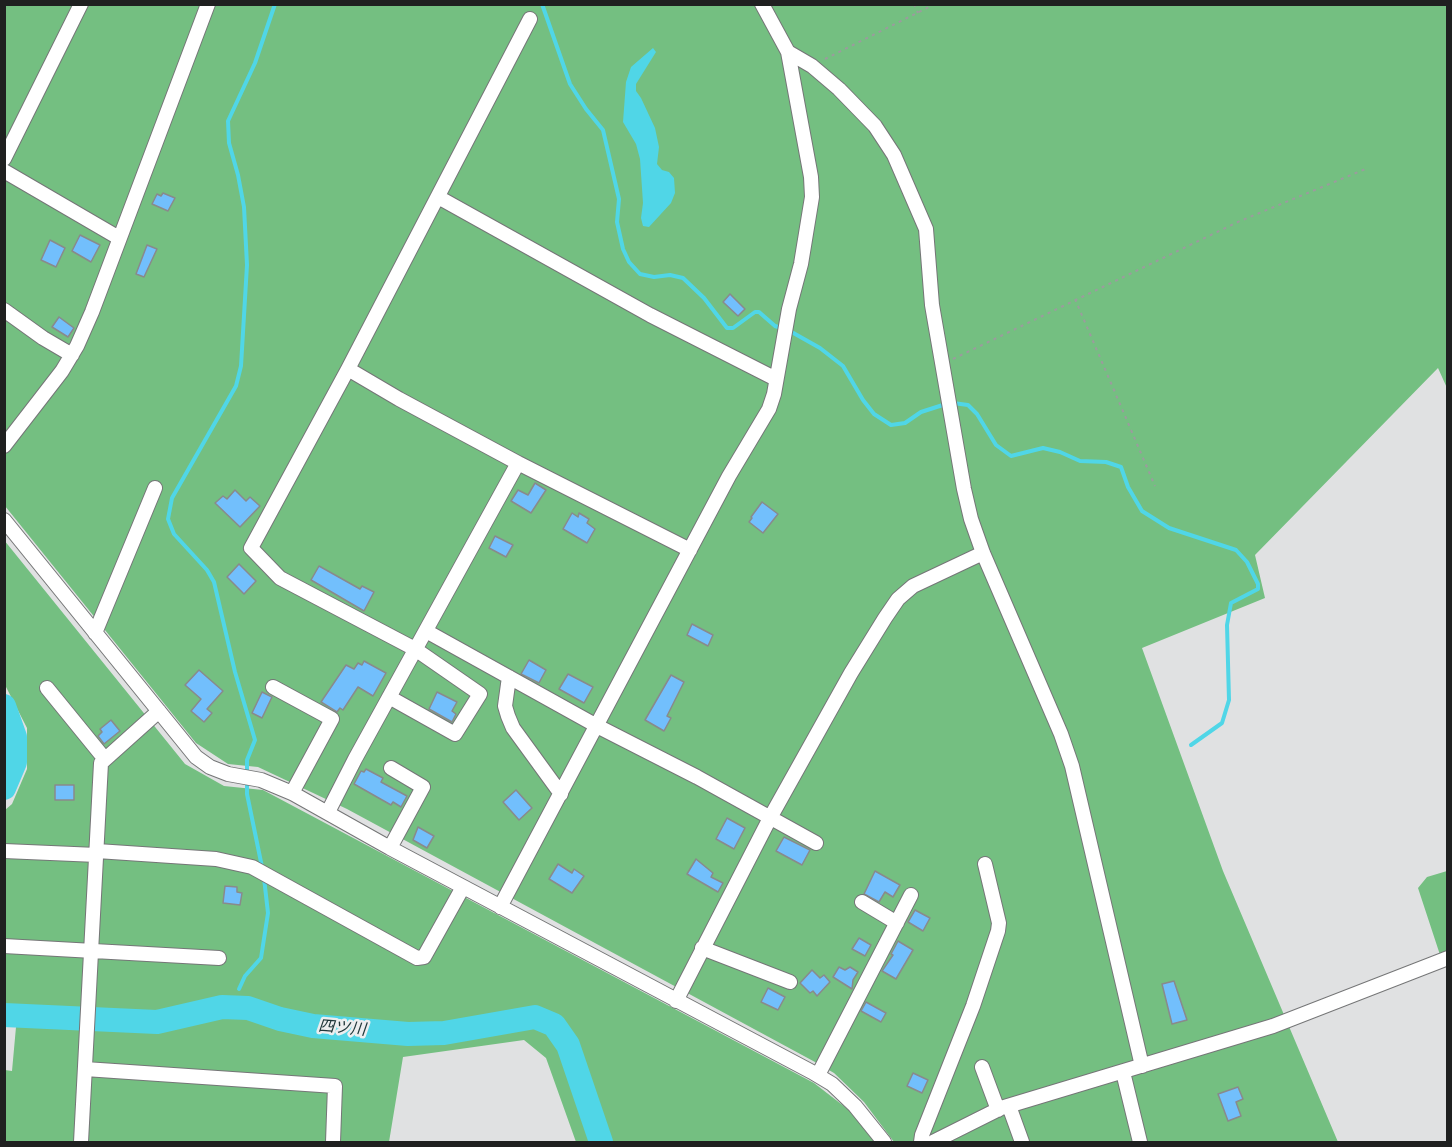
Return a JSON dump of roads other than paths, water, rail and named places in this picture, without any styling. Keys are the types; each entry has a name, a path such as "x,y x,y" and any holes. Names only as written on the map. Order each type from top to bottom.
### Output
{"street":[{"path":"4,159 81,4"},
{"path":"4,446 62,371 92,312 208,4"},
{"path":"500,907 729,476 769,409 789,309 801,264 812,196 811,177 788,52 762,4"},
{"path":"389,697 455,734 480,694 416,649 280,578 251,548 348,369 530,19"},
{"path":"788,52 812,66 839,89 875,126 894,155 926,229 932,305 971,519 1061,734 1072,766 1142,1066"},
{"path":"4,171 119,238"},
{"path":"438,197 650,315 776,379"},
{"path":"4,310 43,338 72,355"},
{"path":"348,369 518,463 690,550"},
{"path":"328,812 518,463"},
{"path":"95,633 155,488"},
{"path":"4,520 196,757 210,767 228,774 261,780 292,793 500,907 818,1075 832,1084 855,1106 884,1143"},
{"path":"676,1001 770,818 851,673 898,599 913,586 983,552"},
{"path":"426,631 816,843"},
{"path":"509,677 505,706 513,728 561,794"},
{"path":"273,687 332,719 292,793"},
{"path":"47,688 104,758"},
{"path":"81,1143 101,763 159,711"},
{"path":"390,848 423,786 391,768"},
{"path":"4,850 216,859 252,867 417,958 424,957 464,887"},
{"path":"921,1143 922,1135 973,1006 998,931 999,923 985,864"},
{"path":"818,1075 911,896"},
{"path":"862,902 897,923"},
{"path":"4,946 219,958"},
{"path":"702,948 790,982"},
{"path":"933,1143 1003,1108 1273,1026 1448,958"},
{"path":"982,1066 1022,1143"},
{"path":"85,1069 335,1086 333,1143"},
{"path":"1123,1072 1140,1143"}],"water":[{"path":"653,48 656,52 636,84 636,91 655,128 659,147 657,164 674,178 675,193 671,203 649,227 643,226 641,218 643,203 640,159 636,144 623,122 626,82 631,67"}],"waterway":[{"path":"262,867 247,794 247,760 255,740 235,672 214,582 207,570 174,534 168,519 172,498 236,386 241,366 247,265 244,207 229,143 228,121 255,63 275,4"},
{"path":"542,4 570,84 603,130 619,199 617,222 623,249 629,262 640,274 683,278 704,298 727,328 733,328 755,312 759,312 775,326 781,328"},
{"path":"788,330 820,348 843,366 874,414 891,425 905,423 921,412 946,404"},
{"path":"953,403 968,405 977,414 996,445 1011,456 1043,448 1060,452 1080,461 1106,462 1121,467 1128,487 1142,511 1169,528 1236,550 1247,562 1258,584 1258,589 1231,603 1227,625 1229,700 1222,723 1191,745"},
{"name":"四ツ川","path":"4,706 15,737 15,762 4,788"},
{"path":"239,989 245,976 261,958 268,913 264,878"},
{"name":"四ツ川","path":"4,1015 157,1022 222,1007 248,1008 280,1019 313,1026 408,1034 444,1033 535,1017 554,1025 568,1045 601,1142"}]}
